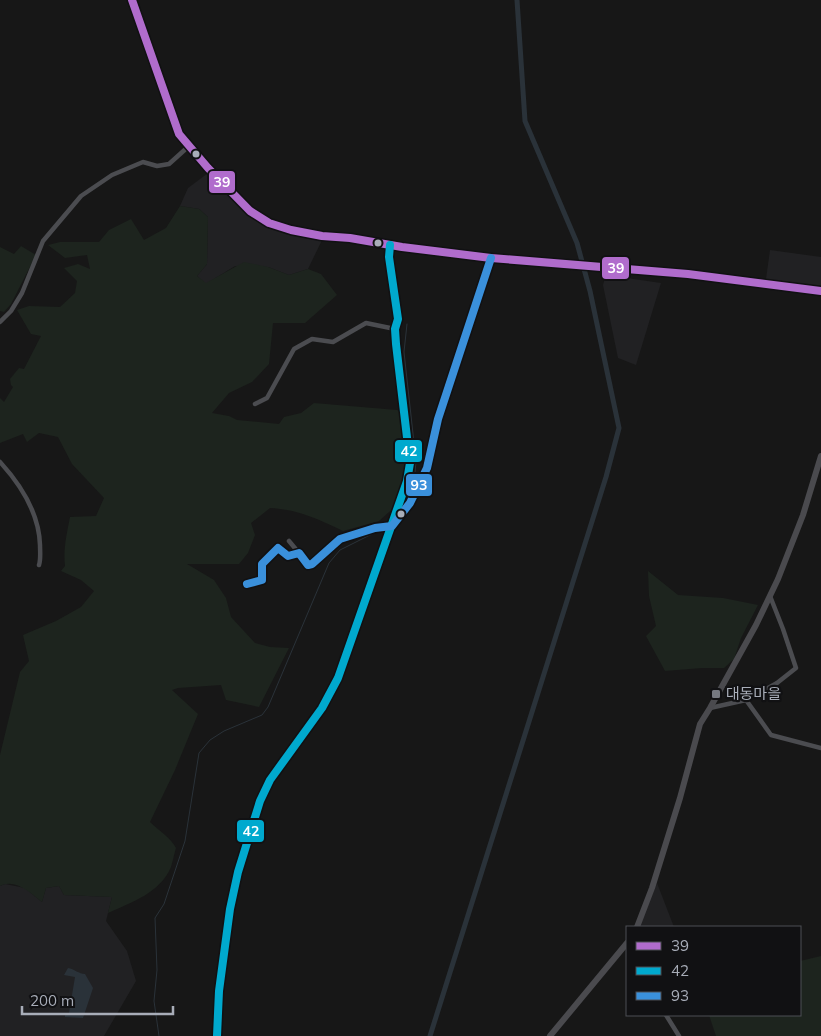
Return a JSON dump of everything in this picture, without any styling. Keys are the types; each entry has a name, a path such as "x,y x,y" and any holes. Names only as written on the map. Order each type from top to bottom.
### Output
{"street":[{"path":"132,0 179,134 208,168 250,211 269,223 291,230 322,236 373,241 390,245 491,258 688,274 821,291"},
{"path":"0,322 11,312 22,294 43,241 81,196 112,175 144,162 156,166 169,164 189,146"},
{"path":"217,1036 219,991 230,909 238,872 260,800 270,780 322,708 338,678 407,481 410,463 395,329 398,319 389,257 390,245"},
{"path":"289,541 308,565 312,564 340,539 375,528 392,526 410,503 427,468 438,419 491,258"},
{"path":"255,404 267,398 294,349 312,340 333,342 366,324 395,329"},
{"path":"637,926 652,888 680,798 700,724 770,596 803,515 821,456"},
{"path":"0,462 17,481 29,502 40,530 39,565"},
{"path":"247,584 262,580 262,564 278,548 288,556 299,553"},
{"path":"710,708 746,700 777,683 796,668 784,629 770,596"},
{"path":"746,700 771,735 821,748"},
{"path":"550,1036 626,949"},
{"path":"667,1016 679,1036"}],"shaded area":[{"path":"208,173 266,226 289,234 323,238 308,269 289,275 268,267 235,266 206,284 197,276 207,264 208,217 199,209 180,206 188,188"},
{"path":"180,206 199,209 208,217 207,264 197,276 206,283 244,262 268,267 289,275 308,269 321,274 337,295 305,323 273,323 269,364 252,382 229,393 212,413 229,416 237,420 279,424 284,417 301,413 314,403 397,410 408,416 411,483 408,495 379,521 343,531 307,515 270,508 251,523 255,535 248,553 239,564 187,564 214,580 226,598 231,617 255,643 270,647 289,648 259,707 226,700 221,685 172,690 198,714 175,770 150,822 174,844 176,848 172,865 160,884 153,890 108,913 112,897 64,895 59,886 46,888 42,902 17,885 6,884 0,886 0,755 20,672 29,661 23,635 56,621 81,607 94,591 81,580 61,571 65,566 65,547 70,517 96,516 104,498 72,464 58,437 39,433 27,442 23,434 0,443 0,398 4,402 13,387 10,379 19,368 24,369 41,336 31,334 17,310 29,306 60,307 75,293 77,281 64,268 78,264 90,269 87,255 65,258 48,245 60,242 99,242 109,230 131,219 144,240 166,228"},
{"path":"21,246 36,255 11,304 4,312 0,311 0,247 14,254"},
{"path":"770,250 821,257 821,286 766,279"},
{"path":"606,275 661,283 636,365 618,358 603,285"},
{"path":"648,571 678,595 723,598 758,605 741,638 734,659 724,668 665,671 646,636 656,626 649,596"},
{"path":"657,883 674,926 639,926"},
{"path":"5,884 25,888 42,902 46,888 59,886 64,895 112,897 106,921 127,951 136,981 104,1036 0,1036 0,886"},
{"path":"821,956 821,1036 716,1036 709,1016 801,1016 801,961"},
{"path":"68,968 85,974 93,988 83,1018 65,1017 65,1013 69,1013 75,977 64,975"}],"waterway":[{"path":"430,1036 606,477 619,428 590,291 577,243 525,121 517,0"},
{"path":"407,324 404,352 416,461 414,484"},
{"path":"159,1036 154,1001 157,970 155,918 164,904 185,841 199,753 210,740 224,731 262,715 268,707 329,563 340,550 380,530"}],"transit line":[{"name":"39","path":"132,0 179,134 208,168 250,211 269,223 291,230 322,236 350,238 402,247 491,258 688,274 821,291"},
{"name":"42","path":"217,1036 219,991 230,909 238,872 260,801 270,780 322,708 338,678 407,481 410,463 396,344 395,329 398,319 389,257 390,245"},
{"name":"93","path":"247,584 262,580 262,564 278,548 288,556 299,553 308,565 312,564 340,539 375,528 392,526 410,503 427,468 438,419 491,258"}],"place":[{"name":"대동마을","path":"716,694"}]}
